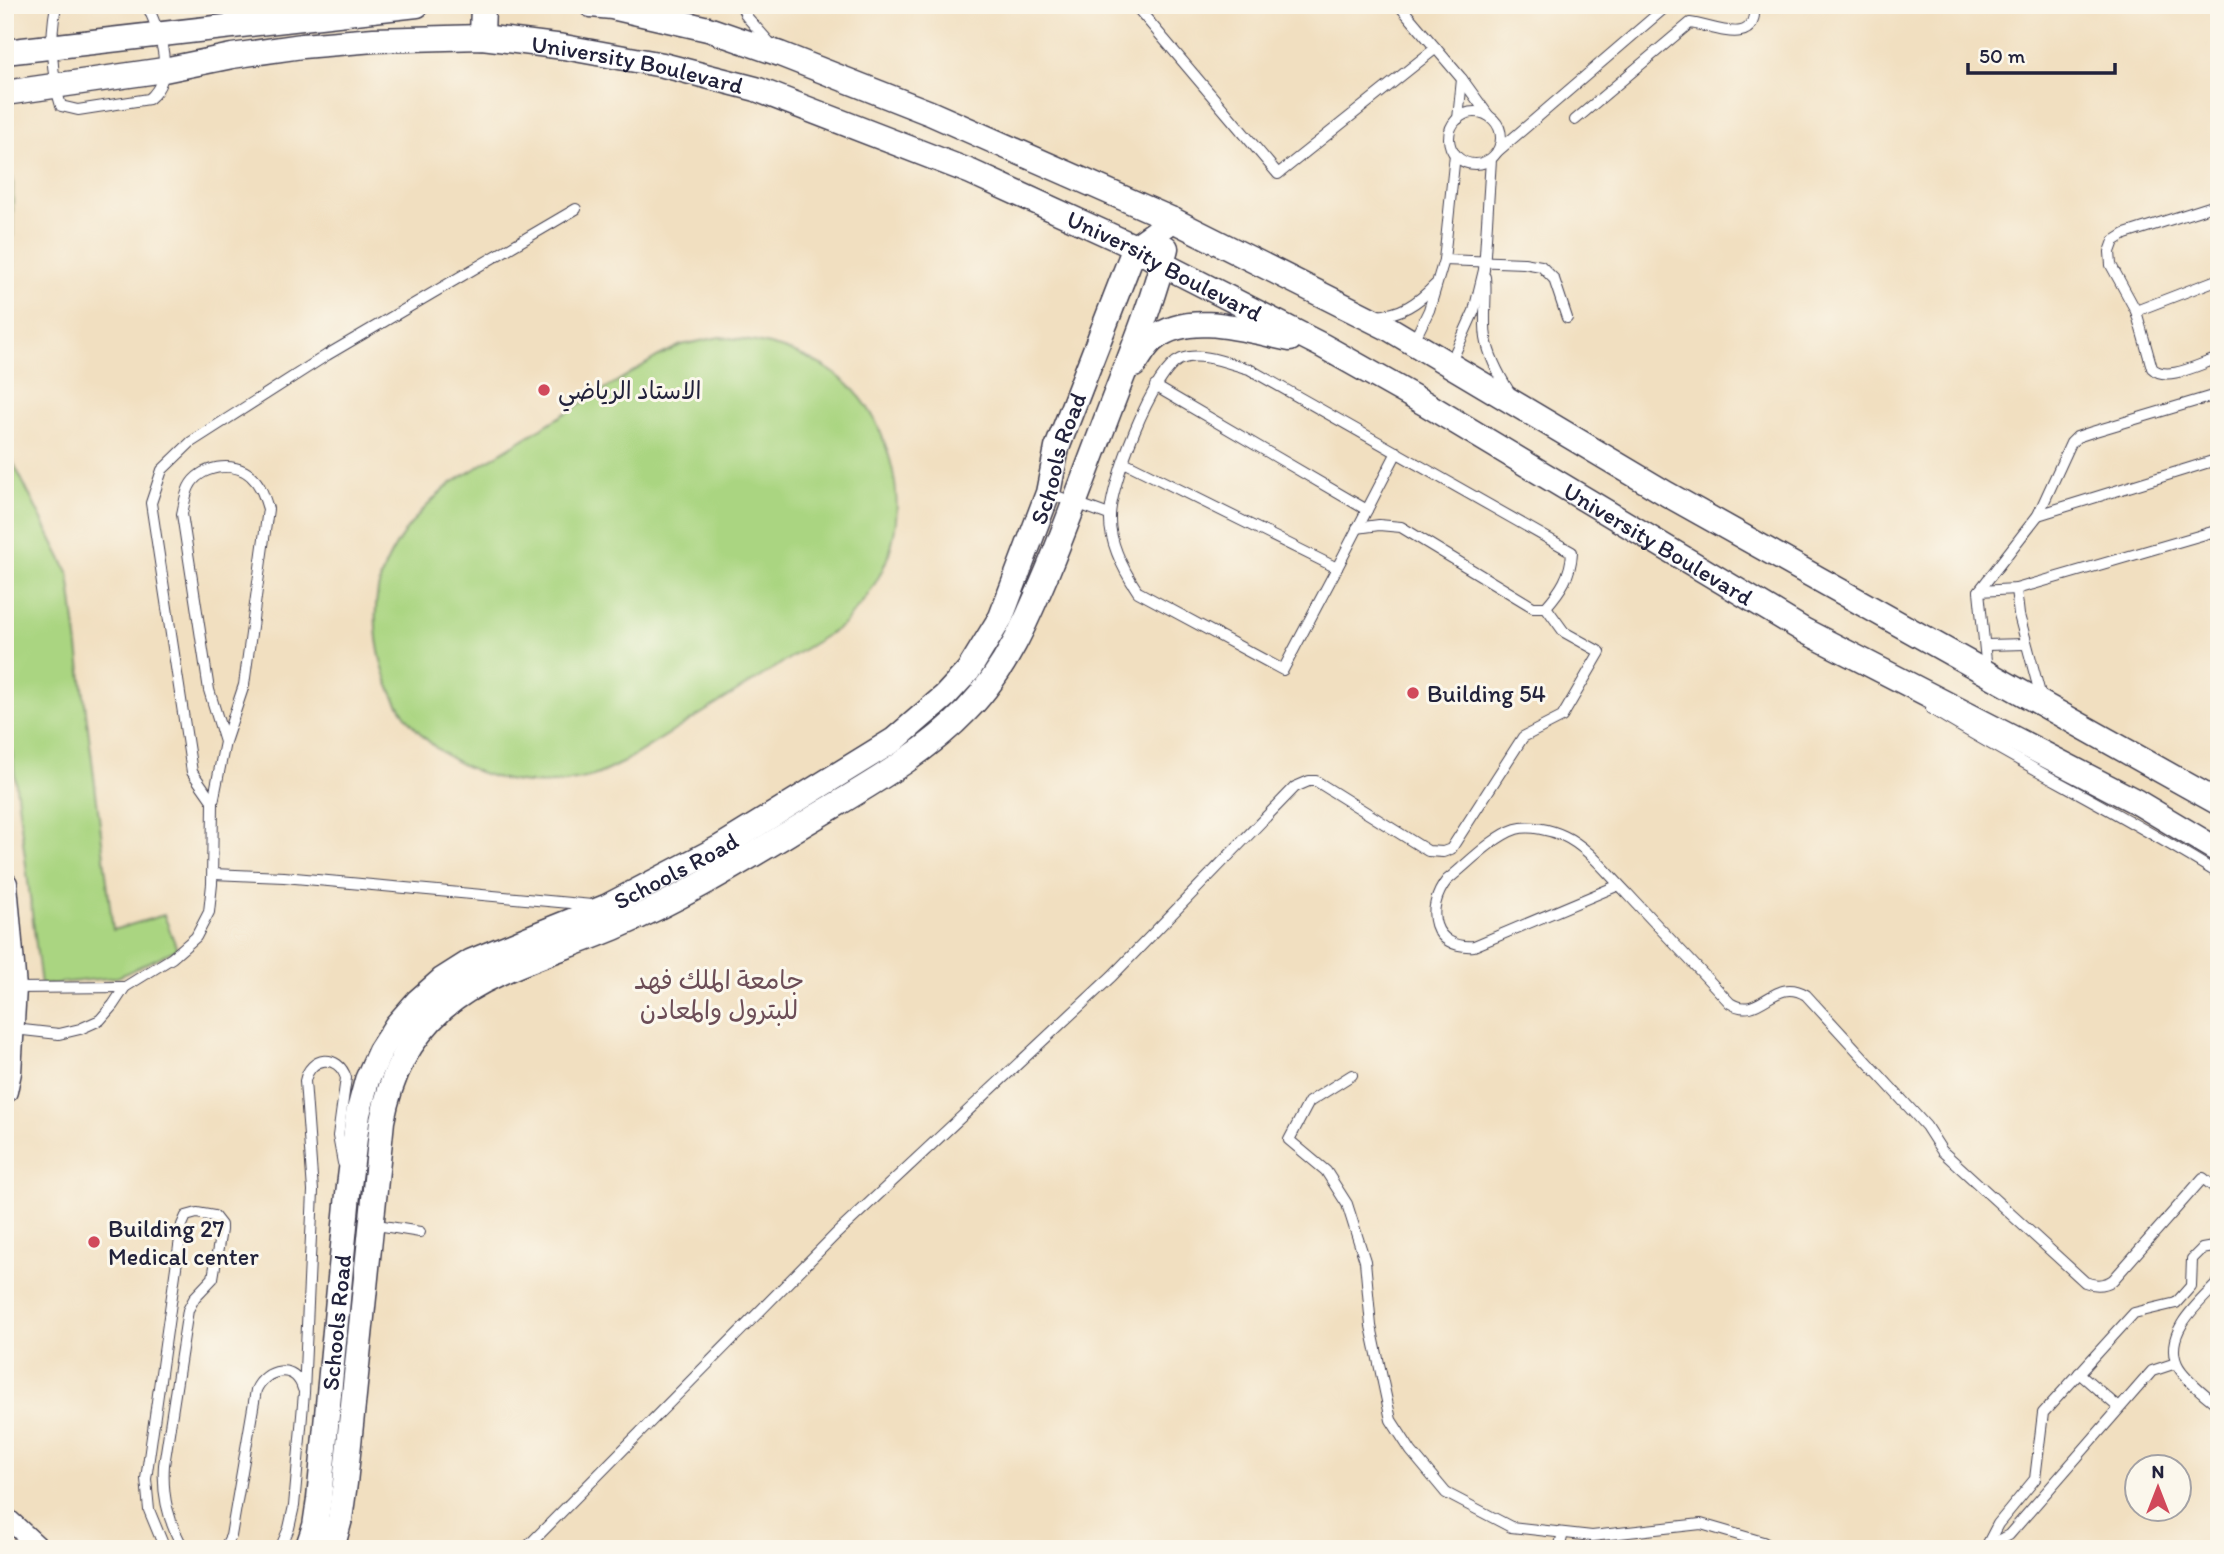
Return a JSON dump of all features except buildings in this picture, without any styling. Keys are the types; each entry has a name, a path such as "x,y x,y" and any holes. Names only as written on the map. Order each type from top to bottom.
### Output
{"street":[{"path":"5,52 417,5"},
{"path":"482,37 483,5"},
{"name":"University Boulevard","path":"609,6 708,29 780,54 930,113 1173,220 1365,316 1667,494 2219,803"},
{"name":"University Boulevard","path":"5,93 164,70 232,56 302,46 374,40 482,37 564,47 650,63 756,89 971,172 1135,247 1162,264 1323,346 1426,404 1805,631 2137,802 2219,851"},
{"path":"1135,247 1173,220"},
{"path":"332,1549 345,1483 358,1223 388,1090 402,1059 421,1032 444,1008 466,991 627,922 711,880 864,788 941,734 968,709 1013,648 1028,618 1075,503 1117,388 1162,264 1173,220"},
{"name":"Schools Road","path":"307,1549 315,1526 358,1223 348,1194 358,1114 380,1051 418,1001 442,980 472,961 608,906 719,848 883,748 936,704 968,671 1001,617 1048,493 1057,448 1135,247"},
{"path":"1117,388 1153,339 1177,326 1223,325 1323,346"},
{"path":"5,884 10,988 5,1091"},
{"path":"12,1530 41,1549"}],"lane":[{"path":"55,87 52,47 56,5"},
{"path":"147,5 160,34 164,70"},
{"path":"741,5 747,17 780,54"},
{"path":"1135,5 1278,174 1436,48"},
{"path":"1399,5 1462,79 1500,131 1501,141 1495,155 1484,265 1474,312 1450,365"},
{"path":"1462,79 1458,119 1449,135 1450,145 1454,154 1462,161 1482,163 1495,155 1668,5"},
{"path":"1575,120 1690,23 1702,24 1725,33 1739,33 1755,15 1754,5"},
{"path":"1458,119 1468,113 1488,115"},
{"path":"1413,343 1429,310 1444,260 1454,154"},
{"path":"2219,204 2125,234 2114,242 2110,252 2111,265 2136,311 2155,372 2169,374 2219,358"},
{"path":"213,802 192,772 151,503 162,470 191,442 327,355 576,209"},
{"path":"1444,260 1484,265 1541,266 1555,279 1567,318"},
{"path":"1484,265 1487,296 1486,338 1493,362 1510,393 1543,420"},
{"path":"2136,311 2219,279"},
{"path":"1365,316 1392,314 1406,309 1420,301 1437,282"},
{"path":"1397,452 1283,670 1138,592 1128,576 1112,536 1110,515 1124,462 1155,386 1170,366 1182,359 1197,356 1249,369 1397,452 1573,552 1571,569 1560,590 1546,607"},
{"path":"1155,386 1367,510"},
{"path":"1987,672 1979,591 2038,515 2071,443 2077,438 2219,394"},
{"path":"2038,515 2219,458"},
{"path":"1124,462 1337,568"},
{"path":"9,1027 59,1034 100,1020 125,987 172,958 196,937 209,912 213,874 213,802 225,742 244,685 268,509 262,489 249,473 228,466 206,470 189,486 182,514 209,690 225,742"},
{"path":"1048,493 1110,515"},
{"path":"1357,528 1379,525 1401,527 1533,607 1546,607"},
{"path":"1979,591 2016,589 2219,530"},
{"path":"2016,589 2019,615 2043,704"},
{"path":"524,1549 835,1235 1112,976 1295,787 1308,781 1316,781 1428,851 1443,852 1451,849 1523,737 1562,717 1600,652 1564,632 1546,607"},
{"path":"1805,631 1988,744 2125,817 2219,874"},
{"path":"1986,645 2026,644"},
{"path":"1619,885 1474,946 1461,947 1450,943 1439,931 1435,919 1436,898 1447,880 1502,836 1527,828 1564,836 1583,849 1619,885 1730,1003 1736,1007 1751,1007 1784,989 1799,990 1806,995 1926,1126 1942,1151 2085,1282 2099,1285 2113,1280 2203,1178 2219,1191"},
{"path":"213,874 284,877 608,906"},
{"path":"10,988 125,987"},
{"path":"280,1549 294,1506 304,1392 313,1191 305,1081 307,1072 318,1061 336,1063 346,1078 338,1136 348,1194"},
{"path":"1352,1074 1309,1102 1289,1140 1326,1171 1347,1204 1365,1261 1371,1326 1391,1420 1410,1451 1446,1493 1511,1527 1592,1536 1701,1524 1763,1542 1775,1549"},
{"path":"165,1549 149,1510 146,1479 182,1225 186,1216 197,1213 214,1216 221,1225 221,1230 213,1278 195,1297 188,1310 164,1465 167,1510 184,1549"},
{"path":"358,1223 420,1232"},
{"path":"1987,1547 1998,1524 2035,1479 2043,1413 2134,1313 2176,1303 2191,1286 2192,1259 2202,1249 2219,1246"},
{"path":"2219,1282 2178,1330 2174,1352 2176,1363 2182,1372 2219,1406"},
{"path":"1987,1547 2009,1535 2152,1371 2176,1363"},
{"path":"224,1549 231,1536 256,1390 260,1382 268,1374 285,1371 301,1382 304,1392"},
{"path":"2079,1373 2119,1408"},
{"path":"1559,1549 1563,1533"}],"green space":[{"path":"5,155 13,180 13,282 5,305"},
{"path":"720,337 769,345 814,361 835,373 853,389 868,408 888,454 896,499 892,543 874,585 840,627 622,763 597,775 559,783 526,783 493,777 463,765 436,748 413,725 395,698 382,665 377,641 376,603 381,578 405,531 450,484 657,357 681,345"},
{"path":"5,446 69,574 113,930 164,915 177,949 118,977 41,985 5,698"}],"place":[{"name":"الاستاد الرياضي","path":"544,390"},
{"name":"Building 54","path":"1413,693"},
{"name":"Building 27 Medical center","path":"94,1242"}],"district":[{"name":"جامعة الملك فهد للبترول والمعادن","path":"719,995"}]}
